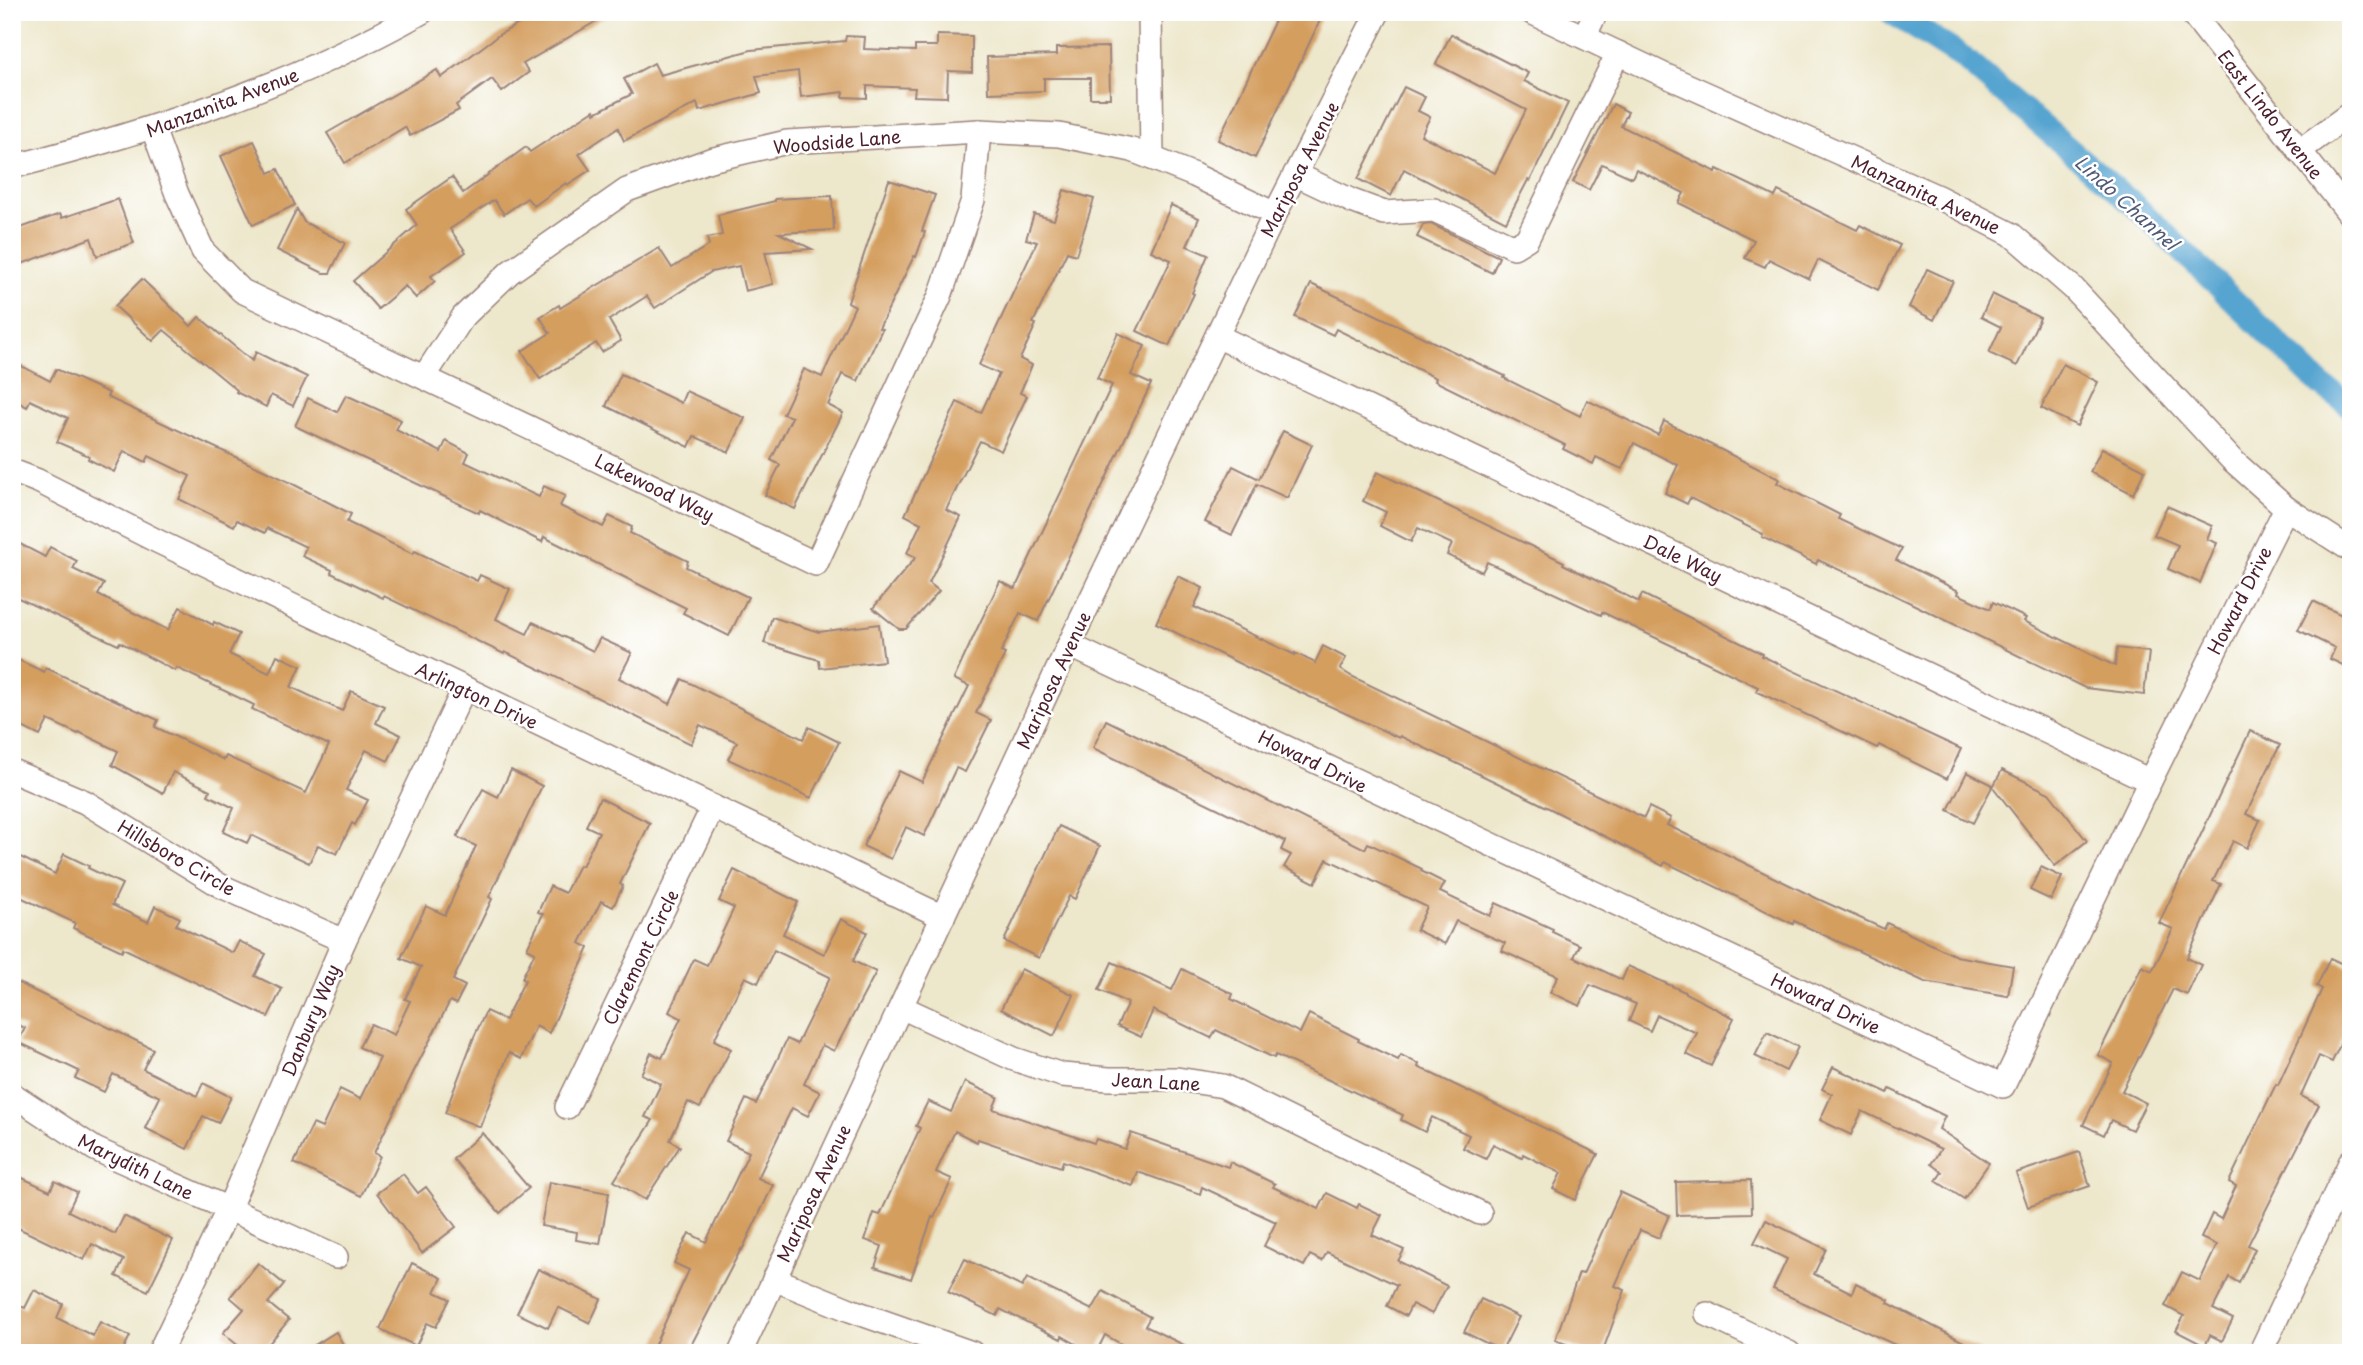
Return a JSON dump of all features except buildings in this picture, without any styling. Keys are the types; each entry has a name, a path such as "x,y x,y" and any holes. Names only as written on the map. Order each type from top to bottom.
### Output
{"street":[{"name":"Manzanita Avenue","path":"12,167 153,129 261,90 370,42 422,12"},
{"path":"1150,12 1152,158"},
{"name":"Mariposa Avenue","path":"740,1353 1069,645 1275,214 1378,12"},
{"name":"Manzanita Avenue","path":"1531,12 1938,197 2011,234 2073,288 2231,459 2286,508 2351,550"},
{"path":"1584,37 1596,12"},
{"name":"East Lindo Avenue","path":"2191,12 2351,216"},
{"path":"1295,174 1384,213 1434,210 1514,247 1528,239 1618,53"},
{"path":"2299,152 2351,113"},
{"name":"Lakewood Way","path":"153,129 177,194 203,251 242,291 816,564 940,296 973,200 979,131"},
{"name":"Woodside Lane","path":"424,377 463,317 510,272 626,190 710,160 787,142 979,131 1059,135 1132,150 1194,175 1275,214"},
{"name":"Dale Way","path":"1217,336 2150,780"},
{"name":"Arlington Drive","path":"12,471 38,481 464,689 943,917"},
{"name":"Howard Drive","path":"1069,645 2003,1086 2150,780 2286,508"},
{"name":"Danbury Way","path":"159,1353 228,1210 344,942 464,689"},
{"name":"Hillsboro Circle","path":"12,771 85,802 221,886 344,942"},
{"name":"Claremont Circle","path":"567,1107 713,807"},
{"name":"Jean Lane","path":"901,1007 1014,1059 1062,1075 1110,1079 1177,1079 1223,1086 1480,1213"},
{"name":"Marydith Lane","path":"12,1094 95,1149 336,1257"},
{"path":"2260,1353 2351,1161"},
{"path":"774,1279 850,1310 972,1353"},
{"path":"1707,1314 1789,1353"}],"waterway":[{"name":"Lindo Channel","path":"1891,12 1962,57 2142,212 2321,385 2351,406"}]}
